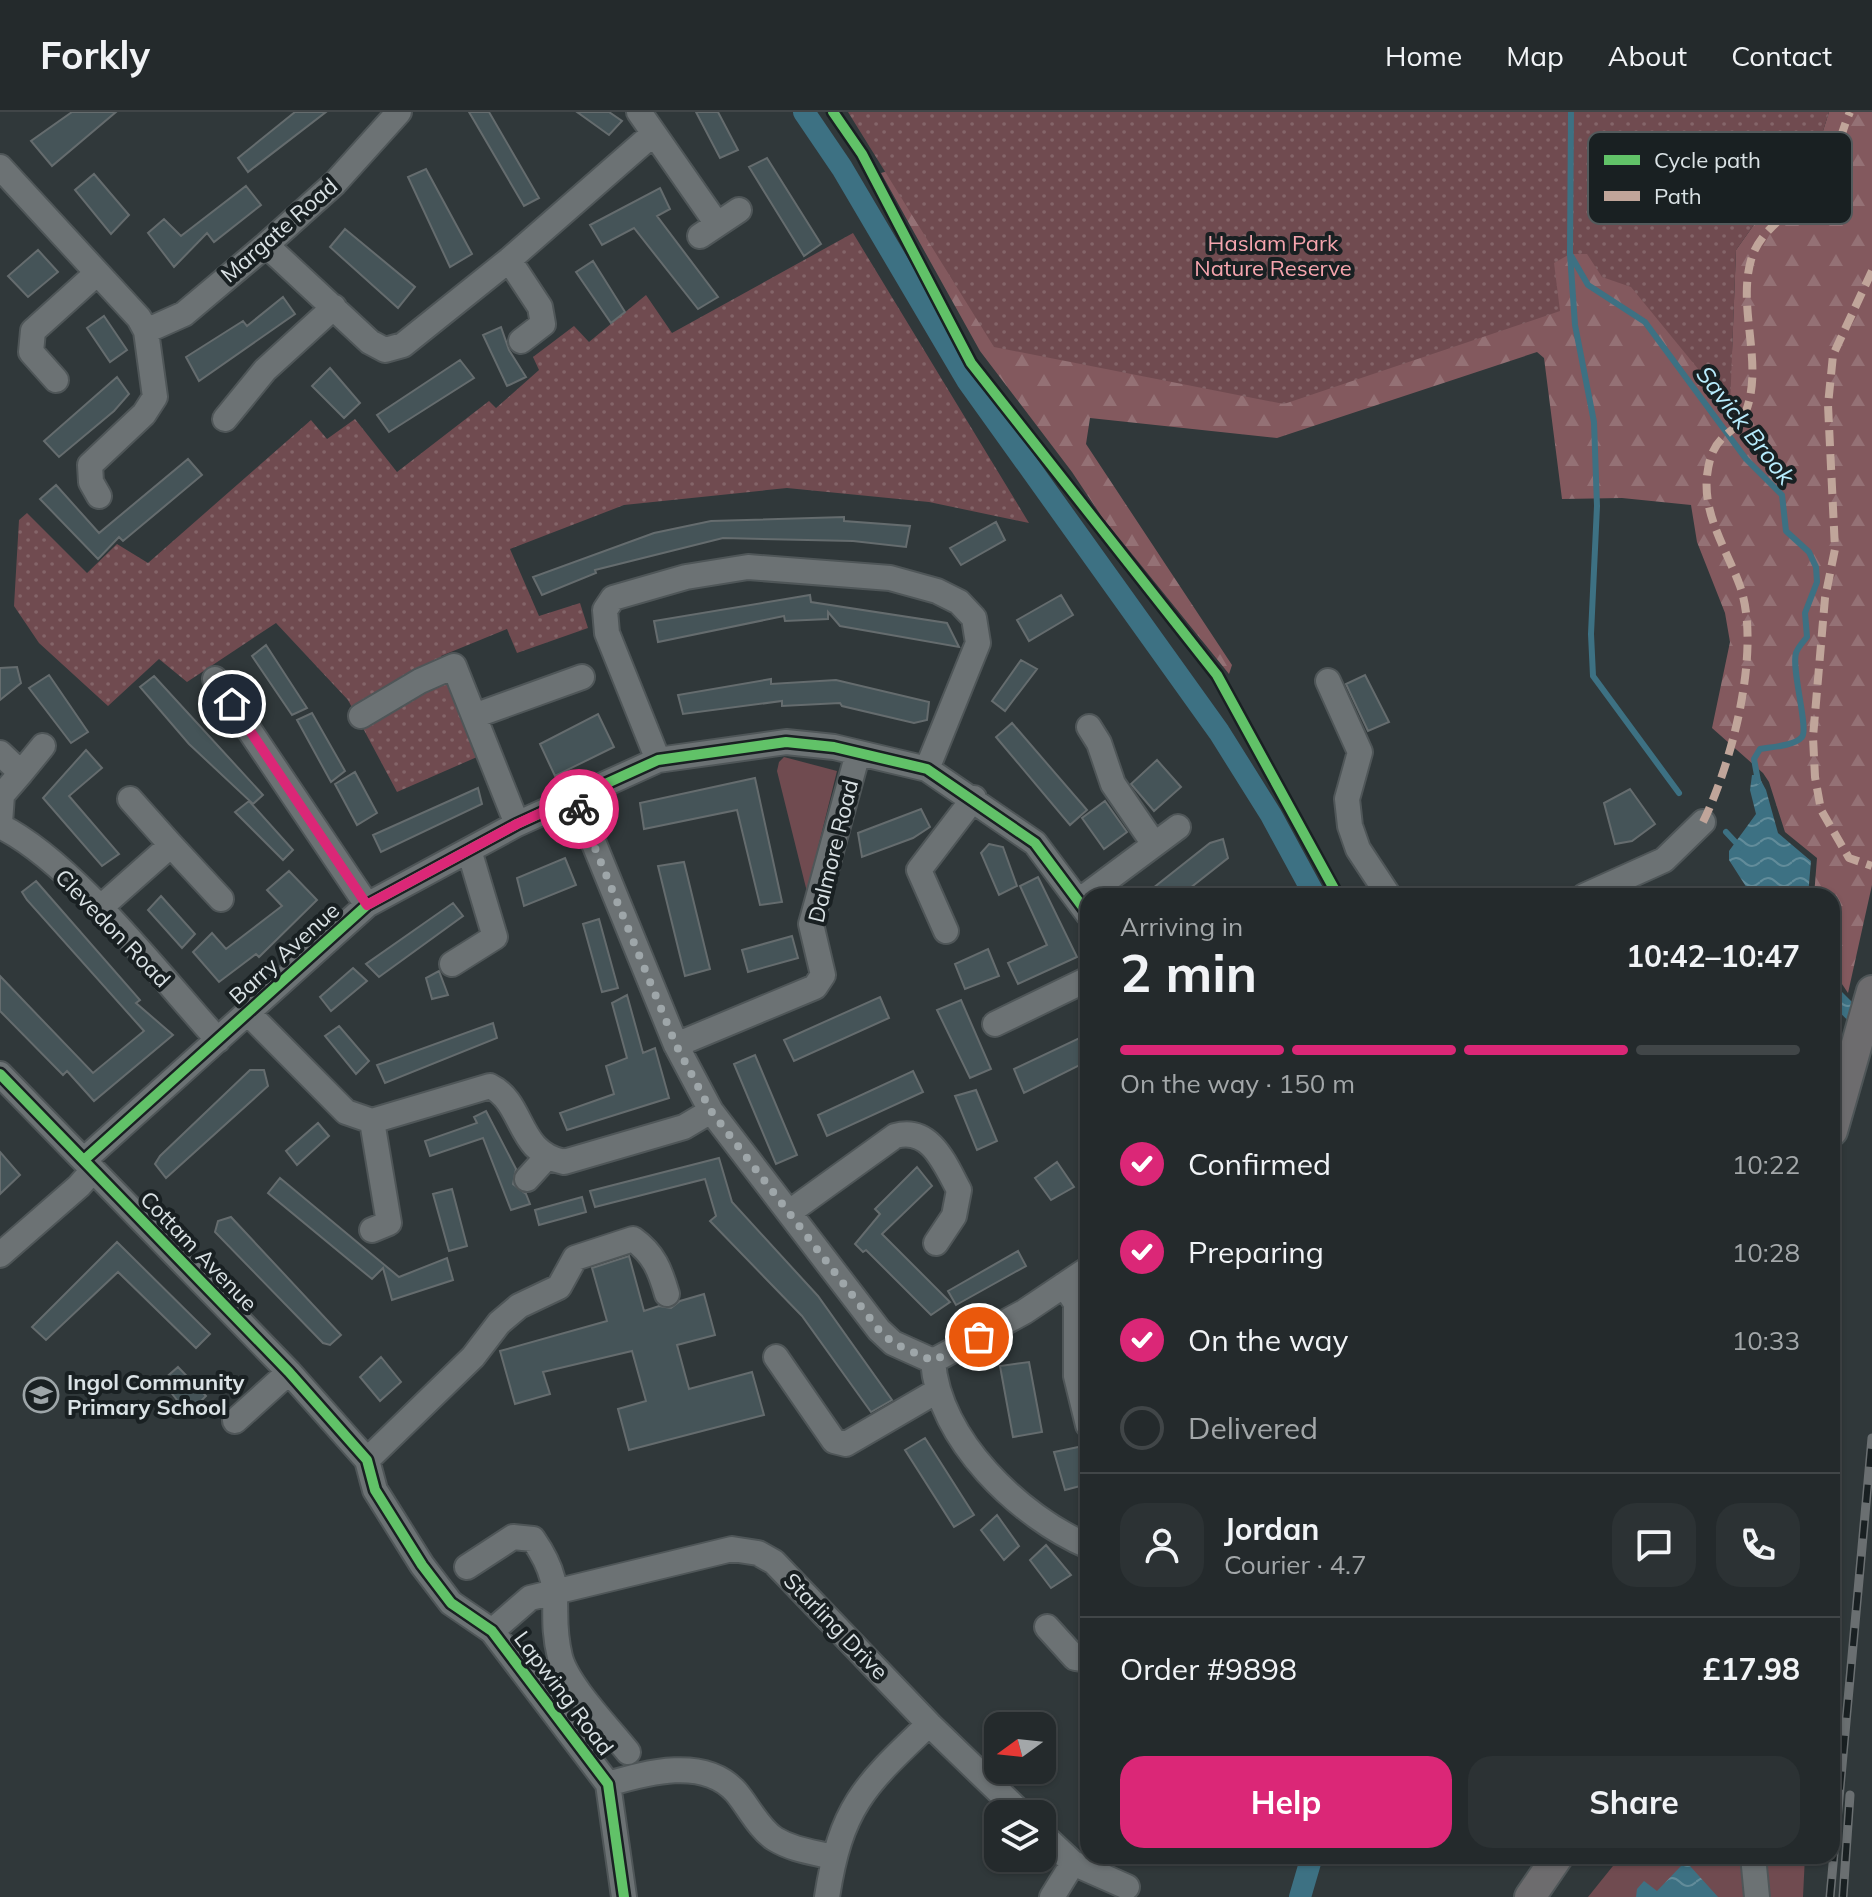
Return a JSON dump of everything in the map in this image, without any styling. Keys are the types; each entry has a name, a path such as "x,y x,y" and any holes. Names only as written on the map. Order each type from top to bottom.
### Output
{"main road":[{"path":"1840,1103 1871,994"},
{"path":"1530,1897 1552,1864"}],"street":[{"name":"Margate Road","path":"146,331 184,314 266,245 335,183 399,112"},
{"path":"639,112 708,230 739,210"},
{"path":"266,245 370,342 385,350 403,345 509,260 653,134"},
{"path":"0,167 139,318 146,331 155,397 144,414 90,465 91,482 99,496"},
{"path":"509,260 540,307 543,324 521,341"},
{"path":"56,380 31,352 33,331 96,274"},
{"path":"225,419 265,370 334,307"},
{"path":"658,760 607,633 605,610 613,598 686,577 748,567 890,578 937,591 959,602 974,618 978,643 927,769"},
{"path":"361,716 420,681 454,666 517,824"},
{"path":"474,716 582,677"},
{"path":"215,679 367,905"},
{"path":"1328,681 1360,752 1347,799 1350,826 1358,849 1384,888"},
{"path":"1089,727 1099,743 1113,784 1154,844"},
{"name":"Barry Avenue","path":"0,1255 79,1186 88,1165 247,1012 367,905 517,824 658,760 786,742 858,753 927,769 974,798 1035,843 1080,902"},
{"name":"Clevedon Road","path":"43,746 2,795 0,824 25,838 100,908 218,1040"},
{"path":"0,753 21,773"},
{"name":"Dalmore Road","path":"676,1045 815,987 823,975 811,924 858,753"},
{"path":"575,797 676,1045 711,1111 791,1211 879,1330 893,1343 933,1361"},
{"path":"946,931 919,870 974,798"},
{"path":"130,799 221,899"},
{"path":"1602,888 1664,860 1703,822"},
{"path":"1105,888 1178,827"},
{"path":"100,908 171,845"},
{"path":"452,964 495,937 469,850"},
{"path":"994,1021 1080,983"},
{"path":"247,1012 346,1112 372,1121 490,1086 500,1093 533,1146 546,1158 564,1162 684,1127 711,1111"},
{"name":"Cottam Avenue","path":"0,1074 289,1372 367,1460"},
{"path":"372,1121 389,1223 372,1230"},
{"path":"791,1211 895,1136 910,1132 920,1135 931,1145 959,1190 954,1216 936,1243"},
{"path":"527,1179 546,1158"},
{"path":"367,1460 473,1357 499,1323 519,1306 559,1287 575,1258 633,1239 648,1250 659,1267 667,1294"},
{"path":"933,1361 1024,1312 1080,1274"},
{"path":"1064,1285 1076,1303 1080,1350"},
{"path":"776,1357 834,1441 846,1444 937,1391"},
{"path":"933,1361 937,1391 954,1428 980,1465 1035,1513 1080,1543"},
{"path":"235,1421 289,1372"},
{"name":"Lapwing Road","path":"367,1460 375,1490 422,1565 451,1603 492,1631 608,1784 624,1897"},
{"path":"467,1567 499,1543 522,1535 533,1539 547,1559 557,1591 558,1642 564,1669 628,1752"},
{"name":"Starling Drive","path":"492,1631 530,1598 732,1549 758,1553 790,1576 929,1724 1008,1800"},
{"path":"1047,1627 1075,1658 1080,1659"},
{"path":"827,1897 833,1857 862,1791 929,1724"},
{"path":"608,1784 672,1770 714,1776 733,1789 771,1837 793,1848 833,1857"},
{"path":"1056,1847 1073,1863 1127,1887"},
{"path":"1052,1897 1073,1863"},
{"path":"1754,1864 1757,1897"}],"green space":[{"name":"Haslam Park Nature Reserve","path":"848,112 1829,112 1823,132 1588,132 1588,224 1754,224 1736,250 1730,408 1631,287 1602,277 1587,254 1570,254 1554,263 1560,311 1284,404 994,347"},
{"path":"1829,112 1872,112 1872,885 1848,993 1840,981 1840,888 1815,888 1817,858 1785,832 1769,782 1763,773 1712,728 1730,642 1725,613 1697,542 1691,505 1622,498 1562,499 1544,358 1537,352 1277,438 1090,418 1086,444 1232,665 1229,674 1102,517 1072,472 980,351 881,173 891,170 1539,199 1732,352 1736,250 1754,224 1852,224 1852,132 1823,132"},
{"path":"853,233 1029,523 929,502 787,488 624,505 510,549 539,616 580,603 588,628 517,653 507,629 441,656 477,757 397,792 348,700 276,623 187,682 159,659 108,706 39,643 14,606 19,520 27,513 87,573 117,544 148,563 311,420 327,439 355,419 397,472 489,401 496,408 539,370 533,357 574,326 589,342 646,295 672,333"},
{"path":"784,757 837,771 807,892 777,771"},
{"path":"1615,1864 1805,1864 1803,1897 1588,1897"}],"water":[{"path":"1752,775 1758,775 1766,790 1778,833 1811,861 1809,888 1747,888 1729,860 1729,851 1756,814 1750,790"},
{"path":"1840,990 1872,1022 1872,1044 1840,1013"},
{"path":"1681,1866 1690,1866 1718,1897 1636,1897 1637,1889 1644,1881 1657,1891"}],"building":[{"path":"72,112 116,112 52,166 31,141"},
{"path":"295,112 326,112 248,172 238,158"},
{"path":"469,112 489,112 539,198 524,206"},
{"path":"577,112 609,112 622,121 609,135"},
{"path":"696,112 718,112 738,150 720,158"},
{"path":"767,158 821,244 804,256 749,167"},
{"path":"426,169 472,254 450,267 408,177"},
{"path":"94,174 129,215 111,234 75,190"},
{"path":"246,186 261,205 214,242 207,233 174,267 148,233 164,219 181,236"},
{"path":"660,188 670,209 657,216 718,297 698,309 634,228 602,245 590,225"},
{"path":"345,229 415,287 398,308 330,247"},
{"path":"38,250 58,272 28,297 8,276"},
{"path":"593,261 625,312 611,323 576,272"},
{"path":"283,297 295,314 199,381 186,357 243,321 247,326"},
{"path":"104,316 127,350 110,362 87,328"},
{"path":"501,327 509,350 526,377 507,386 483,335"},
{"path":"460,360 474,378 389,432 377,415"},
{"path":"330,368 360,403 344,418 312,386"},
{"path":"117,377 129,394 114,411 59,457 44,441"},
{"path":"188,459 202,475 123,541 119,537 98,559 40,499 56,485 99,533"},
{"path":"844,517 844,521 910,526 906,547 853,541 723,538 595,570 596,573 542,595 533,577 654,533 711,521"},
{"path":"996,522 1005,540 961,565 950,548"},
{"path":"810,595 811,602 947,623 959,647 840,626 828,612 828,619 785,621 784,616 658,642 654,621"},
{"path":"1061,595 1073,615 1029,641 1017,620"},
{"path":"266,645 307,708 292,715 252,656"},
{"path":"1021,660 1037,669 1005,711 992,701"},
{"path":"17,667 21,683 0,700 0,668"},
{"path":"49,675 88,732 71,743 29,688"},
{"path":"1365,675 1389,722 1368,731 1346,684"},
{"path":"154,676 263,795 253,804 189,744 140,687"},
{"path":"771,679 771,684 836,680 929,702 927,720 914,723 840,703 782,706 782,701 683,714 678,695"},
{"path":"312,713 345,771 331,782 297,720"},
{"path":"598,714 614,747 555,776 540,744"},
{"path":"1012,723 1087,810 1070,825 996,737"},
{"path":"86,750 102,768 69,796 119,854 102,866 43,798"},
{"path":"1157,760 1181,787 1154,811 1131,784"},
{"path":"355,772 377,813 357,825 335,784"},
{"path":"755,778 782,902 760,905 737,810 644,829 640,803"},
{"path":"478,788 482,804 381,852 373,835"},
{"path":"1630,789 1655,824 1632,841 1615,844 1604,803"},
{"path":"249,801 293,850 283,860 235,812"},
{"path":"1105,801 1127,832 1104,849 1082,818"},
{"path":"921,809 930,827 913,838 862,857 858,833"},
{"path":"1223,839 1228,858 1190,888 1153,888 1210,843"},
{"path":"989,844 1003,847 1017,886 999,895 981,853"},
{"path":"565,858 576,885 524,906 517,878"},
{"path":"684,862 710,969 685,976 658,866"},
{"path":"289,871 317,900 259,957 256,954 219,982 193,952 212,933 226,949 282,906 267,890"},
{"path":"1038,877 1077,957 1018,984 1008,963 1047,945 1020,886"},
{"path":"36,881 140,1000 136,1003 173,1035 94,1101 67,1071 63,1075 0,1011 0,976 93,1073 144,1031 27,900 22,892"},
{"path":"161,896 195,934 182,948 148,910"},
{"path":"453,903 463,916 379,977 366,964"},
{"path":"599,919 618,988 602,992 583,924"},
{"path":"792,936 798,958 748,972 742,950"},
{"path":"988,949 999,976 965,989 955,964"},
{"path":"353,968 367,981 331,1011 320,997"},
{"path":"439,971 448,995 432,999 426,978"},
{"path":"627,995 643,1053 655,1048 669,1098 567,1130 560,1113 614,1094 606,1066 627,1058 612,1003"},
{"path":"880,997 889,1018 794,1061 784,1040"},
{"path":"961,1000 991,1069 970,1078 937,1010"},
{"path":"493,1023 497,1038 385,1083 377,1065"},
{"path":"339,1026 369,1061 356,1074 325,1036"},
{"path":"1080,1038 1080,1065 1024,1093 1014,1069"},
{"path":"755,1055 797,1155 776,1164 734,1064"},
{"path":"250,1070 264,1070 268,1086 166,1178 155,1164 160,1156"},
{"path":"913,1071 923,1092 827,1136 818,1115"},
{"path":"976,1090 997,1141 977,1150 955,1096"},
{"path":"486,1111 516,1169 513,1184 526,1194 530,1204 511,1210 483,1138 430,1156 425,1141 477,1123 474,1117"},
{"path":"318,1123 329,1136 297,1165 286,1151"},
{"path":"0,1152 20,1175 0,1194"},
{"path":"719,1158 732,1202 818,1296 892,1400 871,1412 802,1316 710,1221 716,1216 705,1179 595,1207 590,1191"},
{"path":"1057,1162 1074,1187 1051,1200 1035,1178"},
{"path":"917,1167 932,1186 882,1234 950,1302 931,1315 866,1250 863,1252 855,1244 880,1214 875,1209"},
{"path":"280,1178 399,1277 447,1258 453,1280 392,1300 383,1268 372,1279 268,1193"},
{"path":"452,1189 467,1246 449,1251 433,1194"},
{"path":"582,1197 586,1212 539,1225 535,1210"},
{"path":"231,1217 341,1335 330,1345 323,1343 215,1232 218,1221"},
{"path":"117,1242 210,1334 196,1348 118,1272 46,1340 32,1327"},
{"path":"1018,1251 1026,1266 956,1305 948,1291"},
{"path":"629,1256 644,1311 659,1306 671,1308 680,1301 704,1294 715,1335 677,1345 689,1389 752,1372 764,1415 629,1450 618,1409 646,1401 632,1351 543,1372 550,1394 515,1404 500,1351 607,1321 592,1268"},
{"path":"381,1357 401,1382 380,1401 360,1377"},
{"path":"1029,1362 1042,1432 1013,1437 1000,1366"},
{"path":"178,1367 206,1396 188,1414 162,1381"},
{"path":"925,1438 974,1515 954,1527 905,1450"},
{"path":"1080,1447 1080,1486 1065,1490 1054,1452"},
{"path":"997,1515 1019,1546 1004,1560 981,1530"},
{"path":"1046,1545 1071,1575 1051,1588 1030,1560"}],"waterway":[{"path":"804,112 842,168 967,380 1219,732 1271,815 1311,888"},
{"path":"1571,112 1570,254 1575,325 1594,422 1597,506 1591,634 1593,676 1679,793"},
{"name":"Savick Brook","path":"1570,254 1588,285 1645,322 1746,459 1782,495 1786,531 1809,552 1816,567 1817,582 1805,613 1807,637 1797,651 1795,661 1804,732 1794,742 1760,749 1754,759 1758,781"},
{"path":"1726,832 1740,847"},
{"path":"1300,1897 1310,1864"}],"railway":[{"path":"1840,1788 1872,1438"},
{"path":"1843,1897 1850,1795"},
{"path":"1830,1897 1833,1864"}],"marked path":[{"path":"1843,132 1850,112"},
{"path":"1703,822 1724,769 1741,706 1748,641 1740,586 1712,519 1707,476 1714,450 1742,420 1751,393 1748,279 1756,247 1775,224"},
{"path":"1872,271 1833,355 1828,405 1835,549 1825,598 1813,737 1821,810 1849,858 1872,866"}],"cycle path":[{"path":"833,112 862,154 971,363 1217,675 1334,888"},
{"path":"84,1160 367,905 517,824 658,760 786,742 834,747 927,769 1035,843 1080,903"},
{"path":"0,1074 289,1372 367,1460 375,1490 422,1565 451,1603 492,1631 608,1784 624,1897"}],"way so far":[{"path":"579,809 676,1045 711,1111 791,1211 879,1330 893,1343 933,1361 979,1337"}],"place":[{"name":"Ingol Community Primary School","path":"41,1395"}],"route":[{"path":"232,704 367,905 517,824 575,797 579,809"}]}
